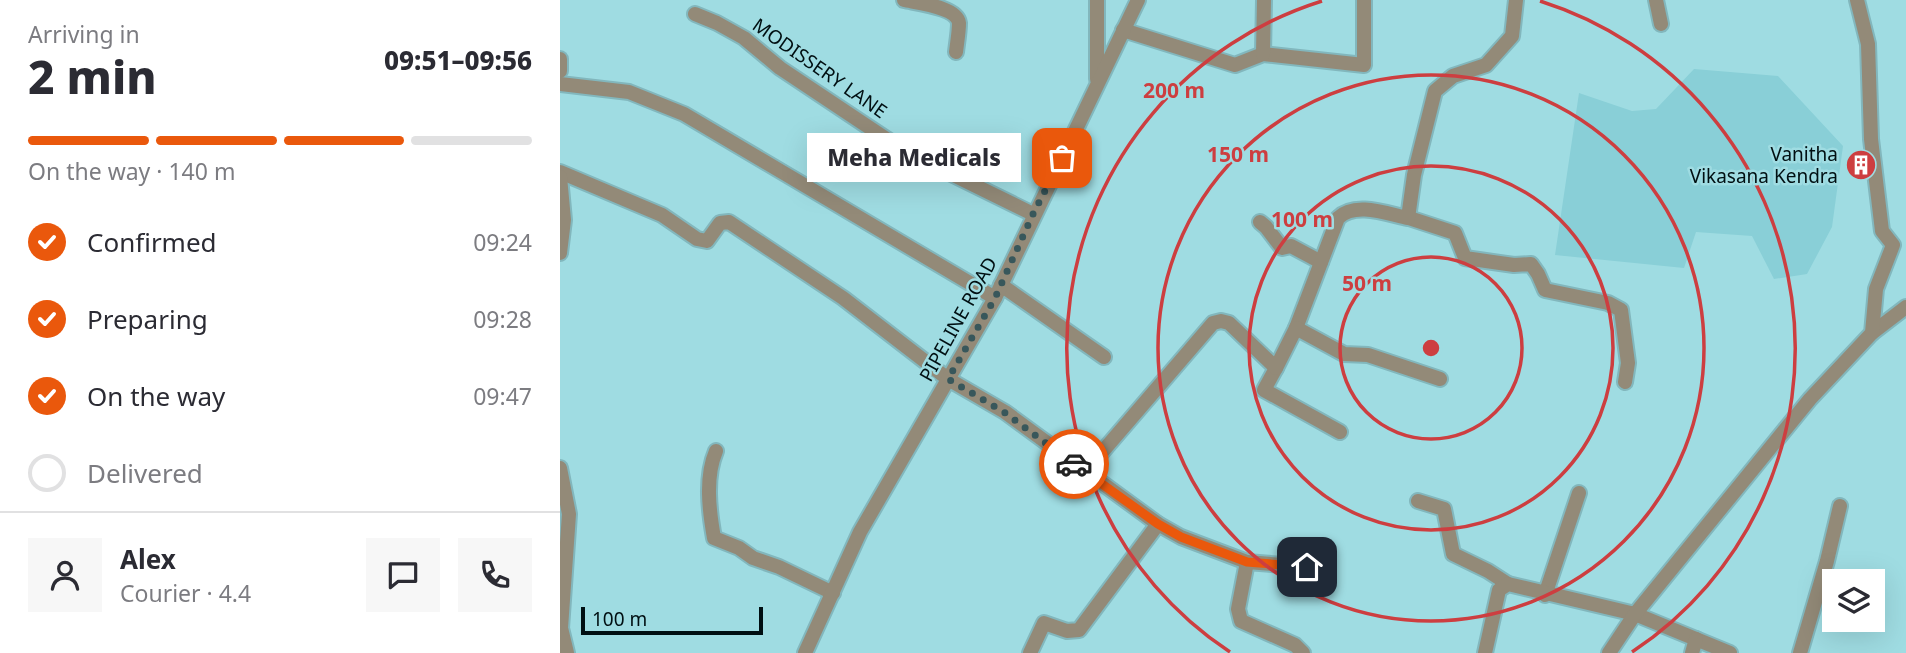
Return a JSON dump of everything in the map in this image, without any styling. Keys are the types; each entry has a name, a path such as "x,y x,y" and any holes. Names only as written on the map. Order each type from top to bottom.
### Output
{"street":[{"path":"904,0 948,11 957,17 959,23 956,52"},
{"path":"1097,0 1097,85"},
{"name":"PIPELINE ROAD","path":"805,653 860,532 998,291 1138,0"},
{"path":"1263,54 1264,0"},
{"path":"1123,30 1235,65 1263,54 1364,65 1364,0"},
{"path":"1406,217 1408,218 1414,175 1435,90 1453,76 1486,65 1512,36 1516,0"},
{"path":"1656,0 1661,24"},
{"path":"1857,0 1868,44 1871,139 1882,231 1893,245 1876,289 1872,333"},
{"name":"MODISSERY LANE","path":"695,14 744,38 780,68 894,144 1033,214"},
{"path":"560,59 560,71"},
{"path":"560,84 629,92 684,114 998,291 1104,357"},
{"path":"560,253 564,220 560,174 662,215 697,239 708,241 720,223 729,222 843,298 948,379 1004,412 1158,524 1181,537 1247,562 1307,567"},
{"path":"1340,432 1264,390 1296,328 1338,218 1344,212 1361,209 1406,217 1455,233 1465,258 1514,265 1531,264 1545,290 1608,303 1621,310 1628,363 1625,382"},
{"path":"1259,222 1282,248 1291,246 1321,262"},
{"path":"1609,653 1635,614 1810,398 1872,333 1906,307"},
{"path":"1085,472 1213,323 1229,323 1276,368"},
{"path":"1296,328 1344,354 1368,355 1440,379"},
{"path":"716,451 713,458 709,509 715,538 833,593"},
{"path":"560,468 569,514 561,628 567,653"},
{"path":"1545,594 1579,493"},
{"path":"1418,501 1444,509 1453,554 1508,584 1635,614 1694,646 1730,653"},
{"path":"1800,653 1840,506"},
{"path":"1030,653 1044,623 1067,631 1079,630 1158,524"},
{"path":"1247,562 1238,609 1241,621 1295,645 1303,653"},
{"path":"1485,653 1499,590 1508,584"}],"shaded area":[{"path":"1694,69 1778,76 1843,146 1832,227 1807,274 1774,279 1752,236 1696,232 1684,268 1555,255 1579,93 1632,111 1656,109"}],"way so far":[{"path":"1062,158 995,298 948,379 1004,412 1074,464"}],"place":[{"name":"Meha Medicals","path":"1062,158"},
{"name":"Vanitha Vikasana Kendra","path":"1861,165"}],"route":[{"path":"1074,464 1158,524 1181,537 1247,562 1307,567"}]}
